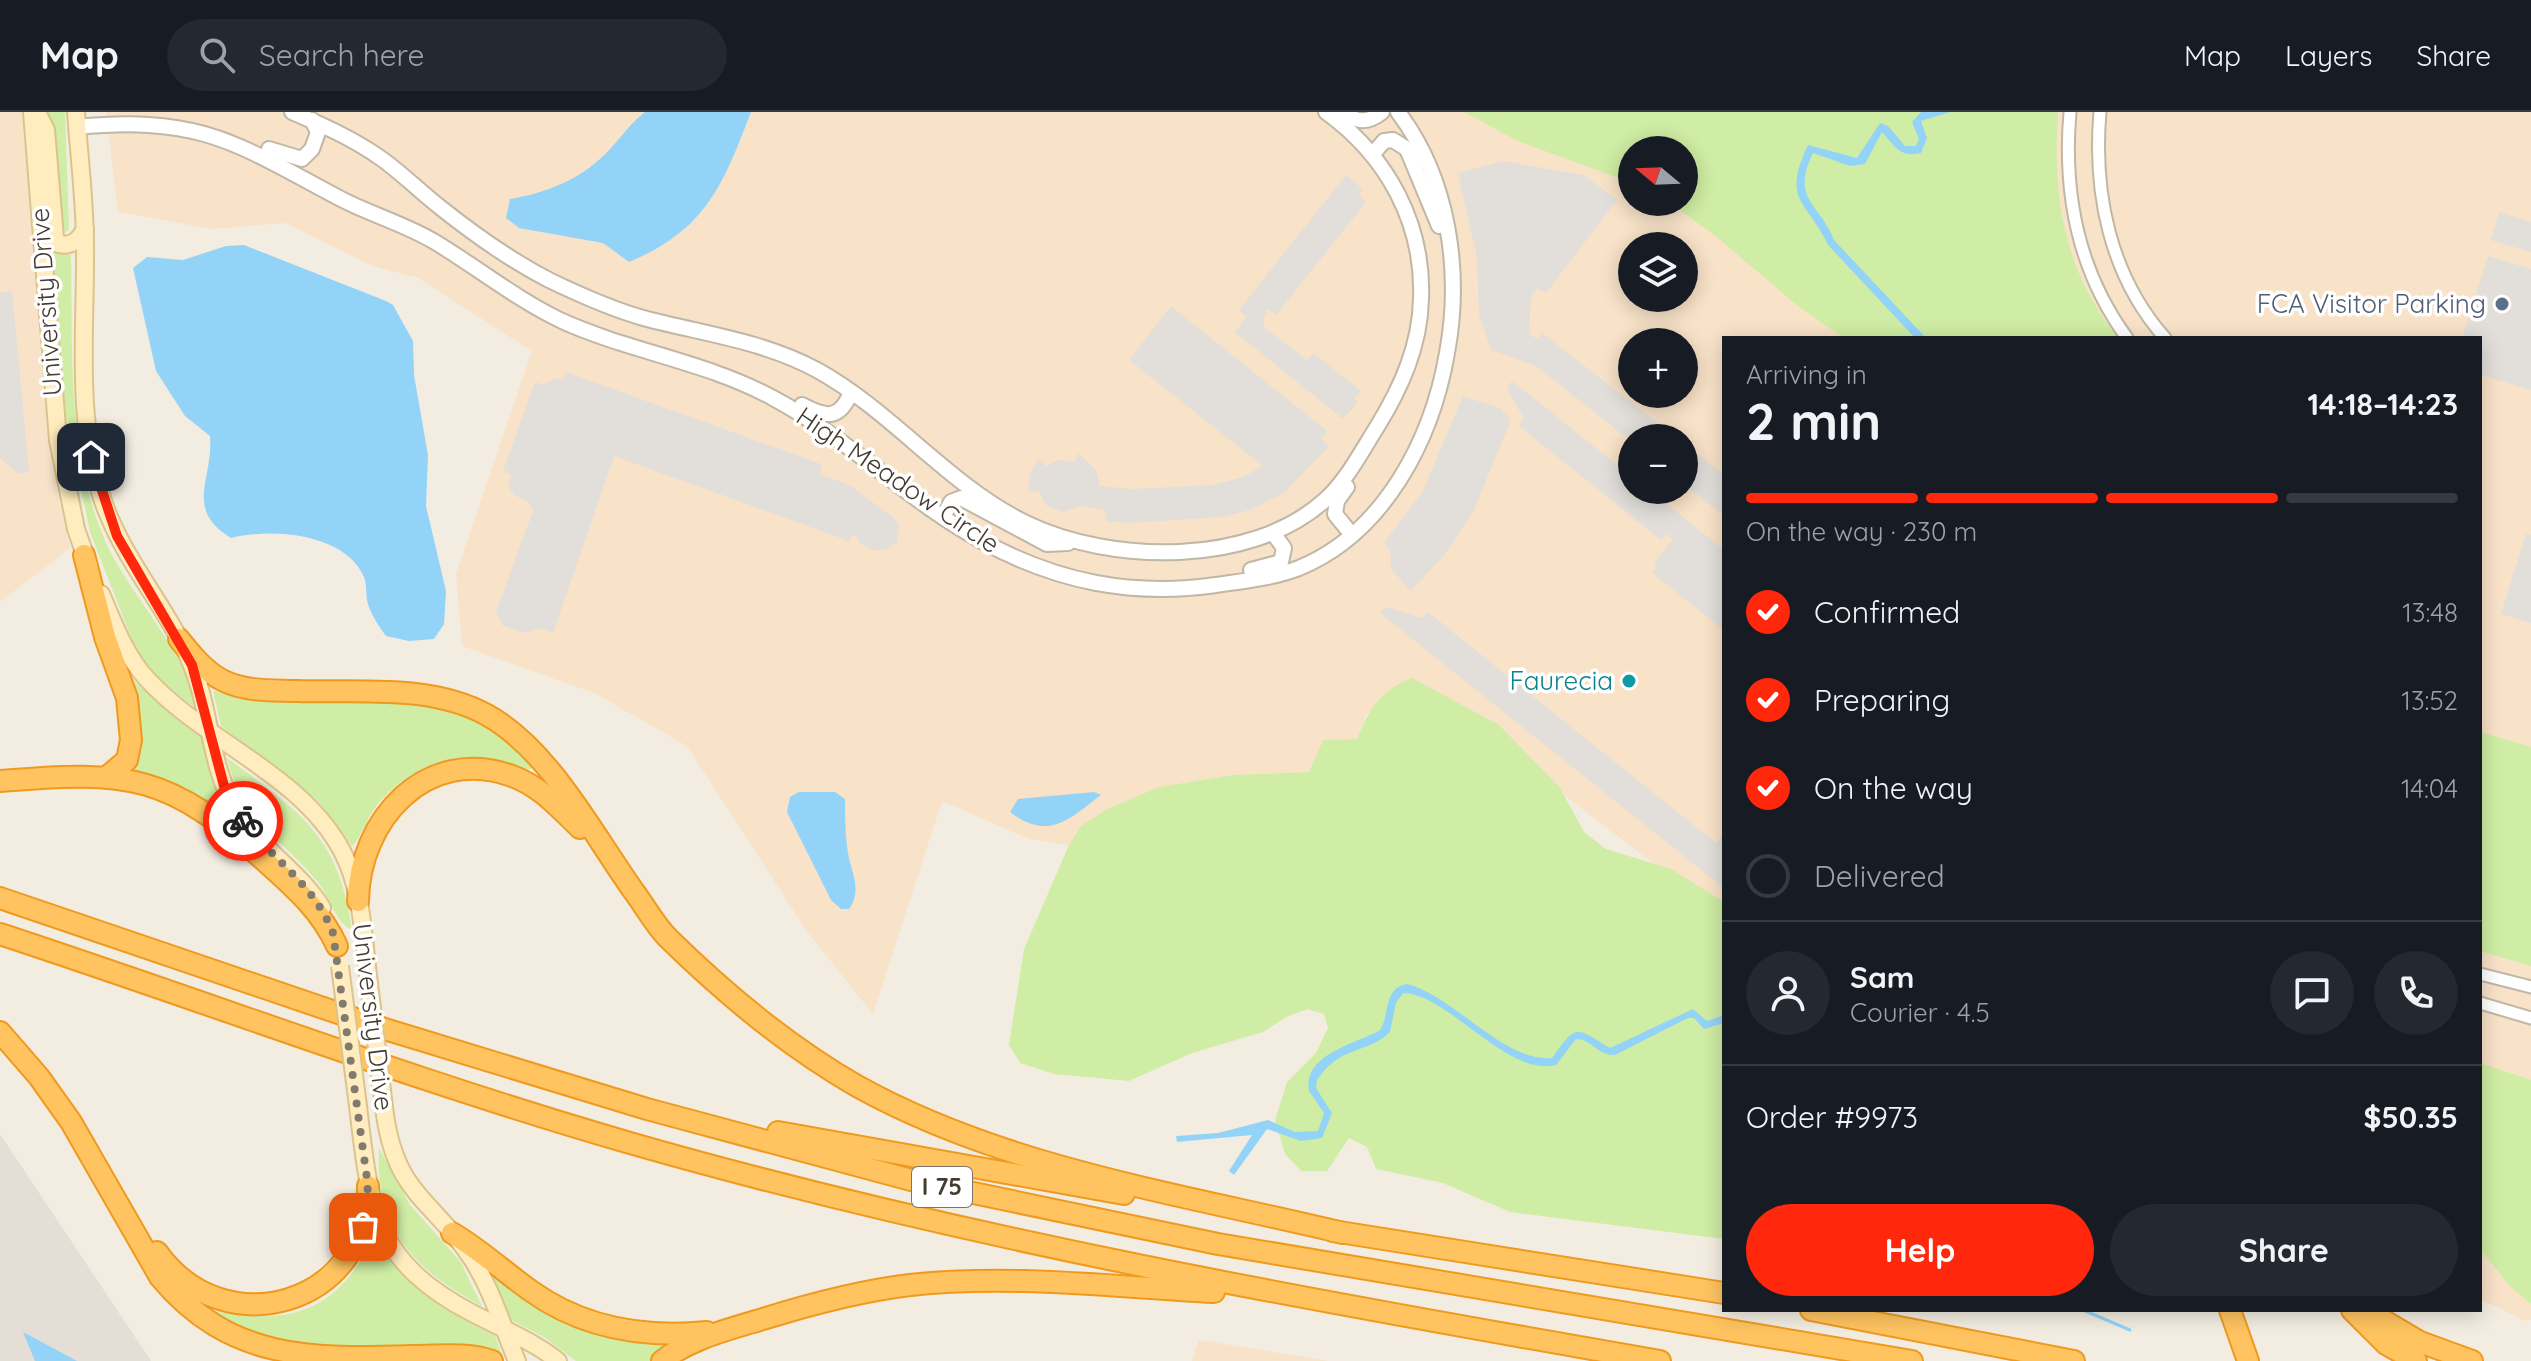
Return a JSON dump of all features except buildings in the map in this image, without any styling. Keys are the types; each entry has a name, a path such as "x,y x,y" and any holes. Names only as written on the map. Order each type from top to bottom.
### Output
{"highway":[{"path":"84,555 129,711 131,740 127,760 108,776"},
{"path":"179,639 203,666 235,686 265,690 424,695 477,710 500,723 531,751 569,797 663,933 760,1019 857,1086 965,1134 1071,1168 1343,1233"},
{"path":"358,901 363,856 382,818 411,790 434,777 460,771 499,772 536,788 609,856"},
{"path":"0,781 108,776 164,790 214,818 307,900 339,956"},
{"name":"I 75","path":"0,898 388,1030 647,1109 911,1180 1093,1220 1659,1321 1912,1361"},
{"name":"I 75","path":"0,934 369,1060 629,1143 902,1214 1285,1296 1660,1361"},
{"path":"0,1032 55,1098 115,1194 164,1261 182,1279 225,1300 264,1304 303,1295 325,1281 344,1262 363,1227 368,1186"},
{"path":"647,1109 1343,1233 1722,1293"},
{"path":"115,1194 146,1256 169,1288 199,1317 247,1344 274,1353 317,1359 458,1355 492,1361"},
{"path":"452,1233 494,1259 540,1297 595,1323 654,1334 730,1329"},
{"path":"662,1361 677,1351 730,1329 828,1300 932,1283 996,1280 1285,1296"},
{"path":"1821,1312 2074,1361"},
{"path":"2231,1312 2247,1358"},
{"path":"2354,1312 2386,1344 2416,1361"},
{"path":"2369,1312 2420,1342 2472,1361"}],"main road":[{"path":"34,112 46,130 55,238 59,244 69,245 80,238 85,229"},
{"name":"University Drive","path":"34,112 56,425 65,482 84,555 117,633 137,667 165,696 316,814 346,860 358,901 391,1146 408,1184 452,1233 480,1272 517,1361"},
{"name":"University Drive","path":"76,120 85,229 85,392 91,457 117,536 179,639 196,678 224,786 235,810 253,833 314,895 339,956 368,1186 387,1241 408,1269 446,1299 558,1361"}],"street":[{"name":"High Meadow Circle","path":"292,112 380,157 479,238 548,279 643,318 723,335 770,350 819,372 851,392 1005,512 1076,542 1157,551 1236,545 1273,533 1317,506 1345,478 1399,389 1420,320 1419,259 1404,207 1373,154 1326,112"},
{"path":"1342,112 1361,121 1371,120 1382,112"},
{"name":"High Meadow Circle","path":"76,120 153,118 245,146 362,210 421,234 517,298 565,322 616,343 726,375 811,420 943,517 1011,555 1072,580 1136,591 1171,590 1282,573 1324,556 1381,507 1410,462 1440,383 1451,331 1454,295 1449,239 1432,175 1398,112"},
{"path":"2070,112 2068,170 2077,235 2095,285 2126,336"},
{"path":"2100,112 2099,190 2107,231 2128,283 2149,320 2163,336"},
{"path":"194,128 218,126 281,155 302,159 312,149 318,132 312,120"},
{"path":"1373,154 1384,141 1393,140 1407,149 1438,225 1449,239"},
{"path":"726,375 743,373 823,416 838,414 844,409 851,392"},
{"path":"1352,535 1337,520 1335,508 1396,416 1399,389"},
{"path":"943,517 951,502 961,498 1047,544 1076,542"},
{"path":"1171,590 1188,579 1263,568 1281,562 1284,548 1280,537 1273,533"},
{"path":"2482,975 2531,987"},
{"path":"2482,1004 2531,1018"}],"shaded area":[{"path":"0,112 22,112 44,397 56,487 70,548 0,602"},
{"path":"106,112 2531,112 2531,1320 2525,1321 2482,1300 2482,336 1722,336 1722,916 1412,678 1366,715 1357,739 1323,740 1309,772 1232,775 1159,787 1107,809 1081,826 1069,845 1029,839 942,801 873,1014 806,930 687,746 594,693 462,646 456,574 532,351 418,278 373,266 285,223 212,229 118,212"},
{"path":"1503,161 1584,175 1617,200 1546,293 1538,288 1531,296 1529,334 1538,339 1542,333 1618,392 1618,408 1638,408 1659,424 1618,424 1618,431 1536,366 1491,350 1479,314 1477,258 1458,173"},
{"path":"1346,175 1363,189 1359,195 1366,202 1276,315 1268,309 1263,319 1265,328 1307,360 1313,353 1361,391 1354,399 1358,402 1343,419 1235,332 1246,317 1239,310"},
{"path":"2499,212 2531,222 2531,252 2491,240"},
{"name":"FCA Visitor Parking","path":"2488,256 2531,269 2531,390 2482,376 2482,336 2463,336"},
{"path":"12,291 29,471 19,474 0,458 0,293"},
{"path":"1171,306 1327,431 1321,439 1329,446 1285,492 1250,510 1222,517 1128,523 1107,521 1105,510 1082,506 1062,512 1046,505 1038,491 1028,492 1030,473 1038,459 1046,466 1060,460 1074,462 1079,453 1096,470 1100,486 1132,489 1213,485 1243,477 1263,466 1129,360"},
{"path":"566,372 821,464 820,474 849,485 894,518 899,526 897,542 886,550 872,550 861,544 854,534 849,541 614,456 553,633 540,628 524,633 502,625 496,611 533,511 529,502 514,495 509,487 511,474 503,471 535,382 544,385 553,379 563,379"},
{"path":"1512,381 1618,466 1618,504 1666,504 1722,548 1722,628 1652,573 1657,566 1654,563 1673,539 1667,534 1661,540 1519,426 1524,419 1507,388"},
{"path":"1463,396 1500,408 1511,420 1473,512 1444,555 1411,591 1391,569 1390,549 1384,543 1423,491"},
{"path":"1698,454 1722,473 1722,514 1698,495"},
{"path":"2526,534 2531,535 2531,623 2501,614"},
{"path":"1386,607 1422,618 1428,612 1716,843 1722,836 1722,886 1380,613"},
{"path":"0,1134 151,1361 0,1361"},
{"path":"1199,1340 1329,1361 1192,1361"}],"green space":[{"path":"48,112 65,112 69,229 65,233"},
{"path":"1464,112 2058,112 2057,174 2066,232 2085,286 2117,336 1841,336 1799,307 1688,216 1698,216 1698,136 1618,136 1618,178 1518,141"},
{"path":"53,252 71,255 74,401 84,473 93,508 116,563 182,666 195,708 158,678 136,650 90,532 66,416"},
{"path":"1412,678 1499,725 1560,788 1584,832 1606,849 1671,869 1722,901 1722,1239 1510,1212 1443,1183 1376,1169 1367,1147 1349,1138 1327,1171 1301,1171 1285,1154 1275,1120 1287,1082 1316,1053 1328,1028 1324,1014 1307,1009 1286,1017 1263,1032 1192,1053 1129,1081 1054,1074 1020,1063 1009,1045 1024,949 1069,845 1081,826 1107,809 1159,787 1232,775 1309,772 1323,740 1357,739 1377,702"},
{"path":"131,679 201,737 224,813 183,790 134,773 138,752"},
{"path":"213,691 276,698 380,700 444,709 490,727 533,767 529,770 488,760 467,760 428,768 410,776 377,805 352,846 318,801 221,726"},
{"path":"2482,733 2531,747 2531,966 2482,952"},
{"path":"227,758 295,811 326,848 346,897 352,930 337,915 318,882 253,814 234,781"},
{"path":"2482,1064 2531,1080 2531,1304 2510,1286 2482,1251"},
{"path":"379,1148 410,1205 460,1261 482,1306 437,1277 403,1244 391,1224 383,1201"},
{"path":"374,1235 399,1270 426,1296 495,1336 503,1357 493,1353 283,1348 204,1309 259,1316 283,1315 306,1309 325,1299 344,1283 360,1262"},
{"path":"489,1268 509,1284 669,1342 670,1347 651,1361 576,1361 544,1337 511,1320"}],"water":[{"path":"645,112 751,112 720,183 694,220 677,235 629,262 603,243 519,228 506,218 510,199 538,193 577,176 600,159"},
{"path":"1921,112 1950,112 1921,121 1927,138 1921,153 1902,152 1882,132 1865,164 1850,166 1813,153 1805,181 1810,200 1834,240 1924,336 1913,336 1828,245 1797,190 1800,164 1808,145 1857,158 1880,123 1888,126 1905,146 1916,146 1919,139 1912,122"},
{"path":"244,245 386,301 393,305 413,341 414,375 428,455 426,506 446,591 444,624 434,639 409,641 386,636 369,608 362,573 338,549 322,542 284,534 231,538 216,527 208,516 204,492 210,436 185,416 156,371 133,268 147,257 183,260 226,246"},
{"path":"799,792 835,792 845,799 847,846 855,886 849,909 841,909 831,900 787,812 790,797"},
{"path":"1094,792 1101,795 1058,824 1036,825 1010,812 1018,799"},
{"path":"1407,984 1425,991 1498,1040 1534,1057 1552,1058 1566,1039 1577,1032 1610,1048 1693,1009 1707,1021 1722,1016 1722,1024 1704,1029 1694,1018 1688,1018 1615,1055 1576,1039 1556,1065 1537,1065 1517,1059 1498,1048 1439,1006 1403,993 1396,1003 1390,1032 1372,1044 1345,1055 1317,1080 1316,1088 1332,1113 1322,1138 1301,1141 1267,1129 1234,1175 1229,1171 1252,1135 1177,1142 1176,1136 1218,1133 1268,1120 1295,1132 1318,1131 1324,1113 1309,1091 1309,1078 1314,1067 1334,1052 1380,1030 1391,996"},
{"path":"23,1332 77,1361 35,1361"}],"waterway":[{"path":"2088,1312 2130,1330"}],"way so far":[{"path":"243,821 314,895 337,946 368,1186 363,1227"}],"place":[{"name":"FCA Visitor Parking","path":"2502,304"},
{"name":"Faurecia","path":"1629,681"}],"route":[{"path":"91,457 117,536 192,665 203,697 224,786 243,821"}]}
